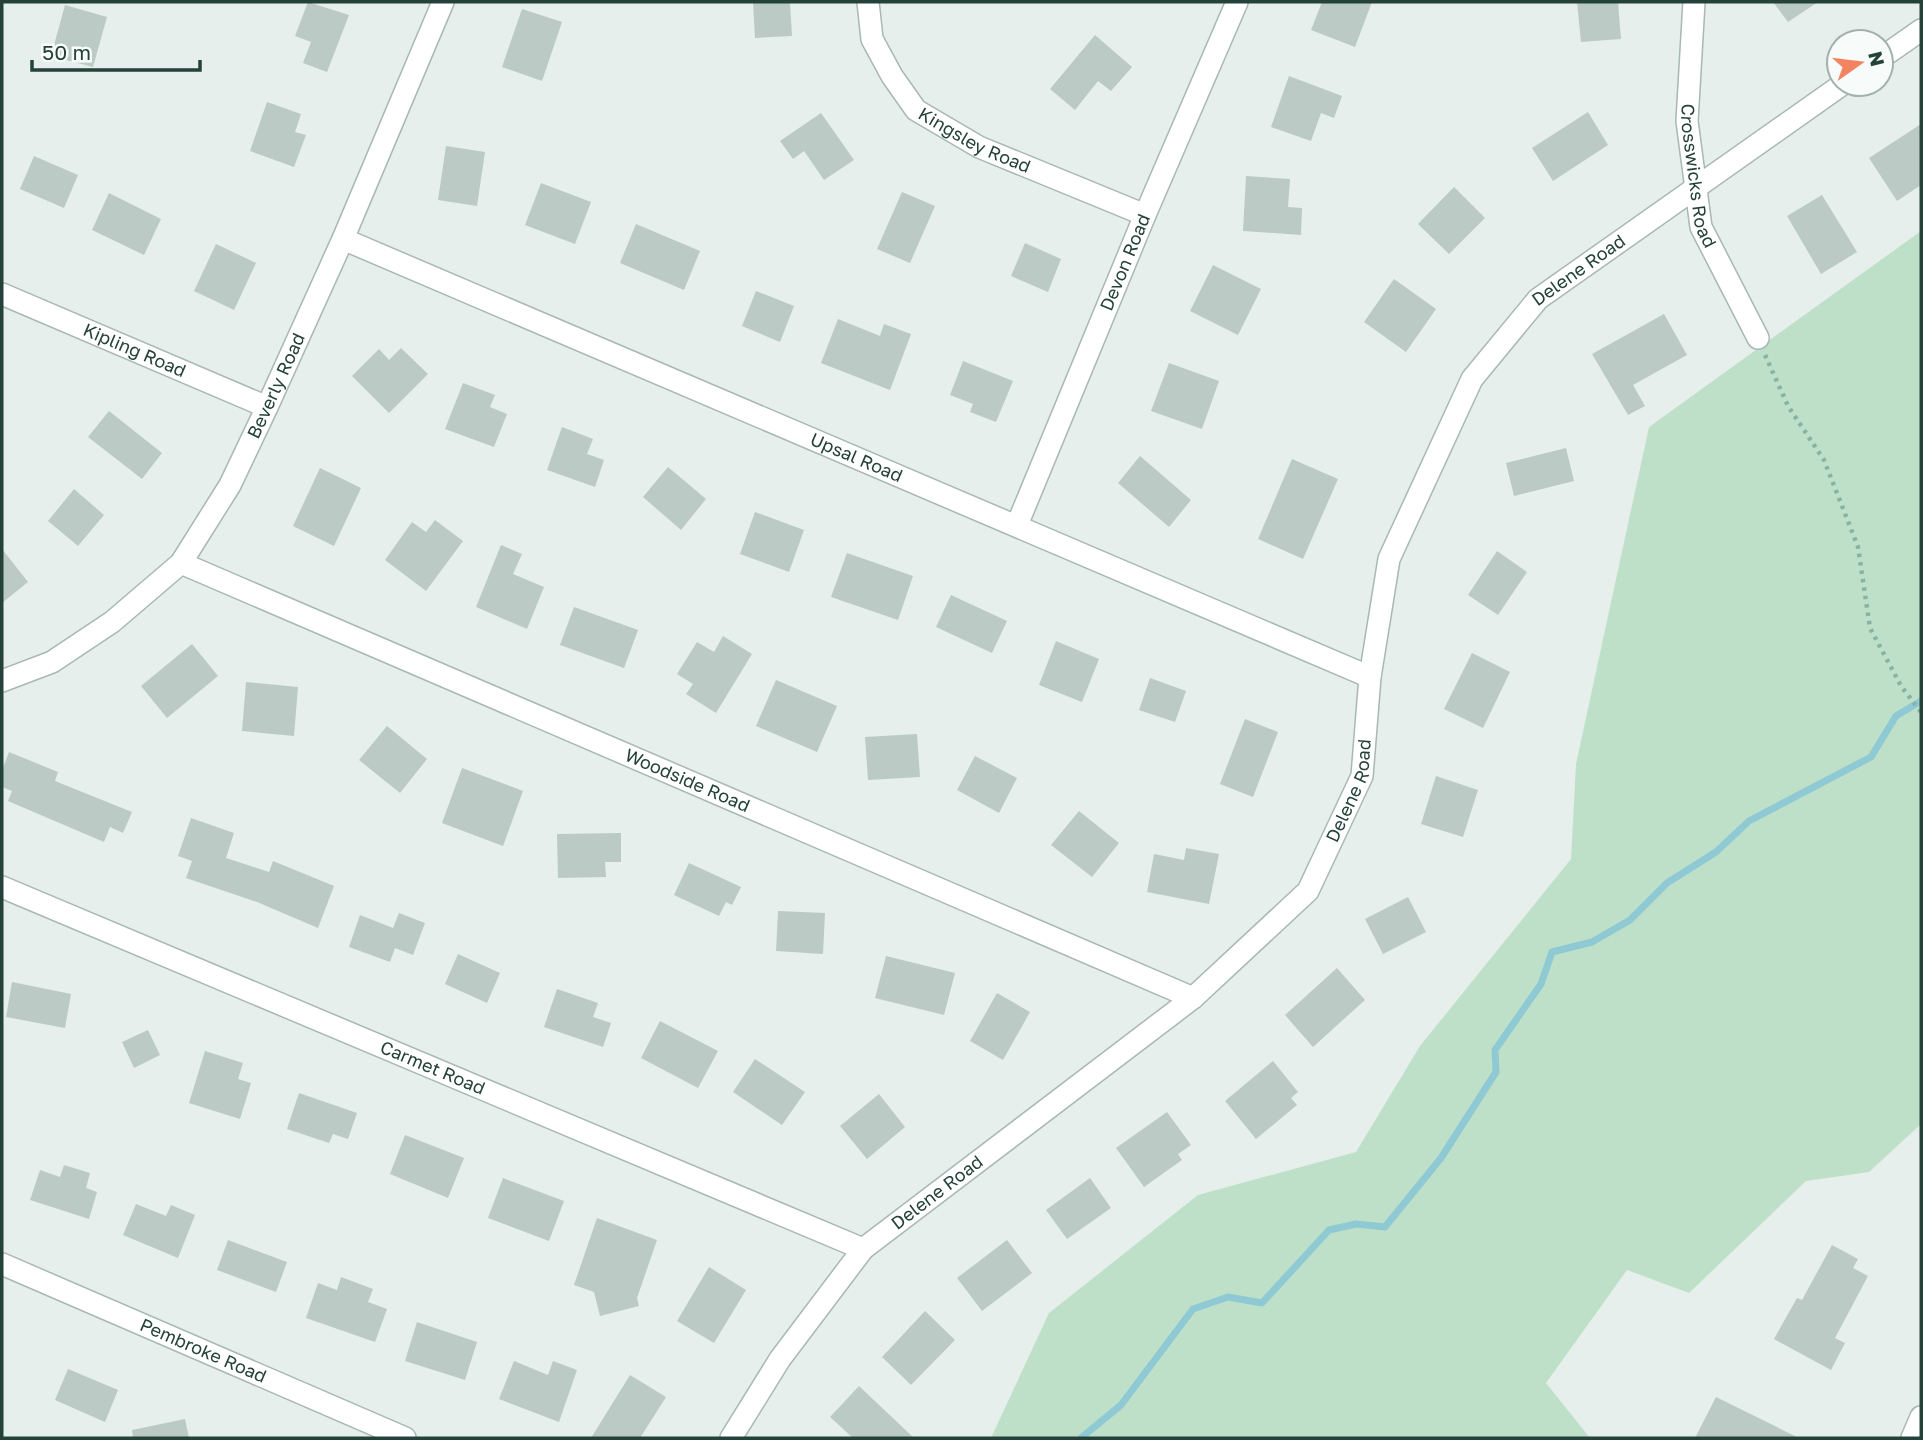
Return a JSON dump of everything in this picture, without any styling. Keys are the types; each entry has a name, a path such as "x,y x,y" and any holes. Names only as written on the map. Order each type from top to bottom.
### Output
{"street":[{"name":"Beverly Road","path":"2,681 52,662 112,622 181,563 230,485 267,407 343,239 443,2"},
{"name":"Kingsley Road","path":"868,2 872,39 892,76 916,110 979,147 1145,215"},
{"name":"Devon Road","path":"1017,525 1145,215 1237,2"},
{"name":"Crosswicks Road","path":"1694,2 1687,121 1701,227 1758,338"},
{"path":"1895,48 1921,30"},
{"name":"Delene Road","path":"731,1438 780,1359 863,1249 1193,998 1308,891 1362,776 1370,677 1389,559 1472,379 1538,299 1825,96"},
{"name":"Upsal Road","path":"343,239 1370,677"},
{"name":"Kipling Road","path":"2,294 267,407"},
{"name":"Woodside Road","path":"181,563 1193,998"},
{"name":"Carmet Road","path":"2,887 863,1249"},
{"name":"Pembroke Road","path":"2,1264 405,1438"},
{"path":"1912,1438 1921,1417"}],"path":[{"path":"1758,338 1788,406 1824,460 1858,547 1870,628 1901,686 1921,712"}],"green space":[{"path":"1921,231 1921,1124 1869,1172 1806,1181 1689,1293 1627,1270 1546,1383 1590,1438 991,1438 1049,1313 1198,1195 1356,1152 1420,1046 1571,859 1576,764 1649,427"}],"building":[{"path":"308,2 349,15 327,72 303,63 311,42 295,36"},
{"path":"753,2 790,2 792,36 755,38"},
{"path":"1322,2 1372,2 1355,47 1311,30"},
{"path":"1577,2 1618,2 1621,39 1581,42"},
{"path":"1773,2 1818,2 1788,22"},
{"path":"65,5 107,17 93,67 51,56"},
{"path":"522,9 562,22 542,81 502,67"},
{"path":"1095,35 1132,67 1111,91 1098,81 1075,110 1050,89"},
{"path":"1289,76 1342,96 1334,118 1321,113 1311,141 1271,127"},
{"path":"267,102 301,114 295,132 306,135 294,167 250,151"},
{"path":"1588,112 1608,145 1553,181 1532,148"},
{"path":"821,113 854,160 824,180 804,151 793,159 780,141"},
{"path":"1921,124 1921,185 1897,201 1869,158"},
{"path":"446,146 485,152 477,206 438,200"},
{"path":"34,156 78,175 64,208 20,189"},
{"path":"1246,176 1290,179 1288,207 1302,208 1301,235 1243,231"},
{"path":"541,183 591,202 575,244 525,225"},
{"path":"1454,187 1485,218 1449,254 1418,224"},
{"path":"902,192 935,206 910,263 877,249"},
{"path":"109,193 161,219 144,255 92,230"},
{"path":"1822,195 1857,252 1821,274 1787,216"},
{"path":"636,224 700,251 684,290 620,263"},
{"path":"1025,243 1061,259 1048,292 1011,276"},
{"path":"216,244 256,263 234,310 194,291"},
{"path":"1213,265 1261,289 1238,335 1190,311"},
{"path":"1394,279 1436,309 1406,352 1364,322"},
{"path":"756,291 794,306 780,342 742,326"},
{"path":"1664,314 1687,355 1633,385 1645,406 1628,415 1592,354"},
{"path":"838,319 880,336 884,324 911,334 890,390 821,363"},
{"path":"401,348 428,374 389,413 352,376 379,349 389,360"},
{"path":"963,361 1013,381 996,422 970,412 973,404 950,395"},
{"path":"1169,363 1219,381 1202,429 1151,411"},
{"path":"463,383 495,395 490,407 507,414 494,447 445,429"},
{"path":"109,411 162,453 142,479 88,437"},
{"path":"562,427 593,439 587,454 604,460 595,487 547,470"},
{"path":"1566,448 1574,481 1514,496 1506,463"},
{"path":"1140,456 1191,500 1169,527 1118,483"},
{"path":"1292,459 1338,479 1303,559 1258,539"},
{"path":"668,467 706,499 681,530 643,497"},
{"path":"320,468 361,488 334,546 293,526"},
{"path":"74,489 104,515 78,546 48,521"},
{"path":"755,512 804,530 789,572 740,554"},
{"path":"435,520 463,541 426,591 385,560 412,522 426,532"},
{"path":"501,545 522,554 513,574 544,587 527,629 476,607"},
{"path":"2,549 28,582 2,603"},
{"path":"1497,551 1527,572 1498,615 1468,595"},
{"path":"847,553 913,576 898,620 831,597"},
{"path":"951,595 1007,621 992,653 936,627"},
{"path":"574,607 638,630 624,668 560,645"},
{"path":"723,636 752,654 716,713 686,694 693,684 677,674 697,642 714,652"},
{"path":"1056,641 1099,659 1082,702 1039,685"},
{"path":"192,644 218,676 167,718 141,686"},
{"path":"1472,653 1510,672 1483,728 1444,709"},
{"path":"1150,678 1186,691 1175,722 1139,710"},
{"path":"776,680 837,706 817,752 756,726"},
{"path":"246,682 298,687 294,736 242,731"},
{"path":"1245,719 1278,732 1253,797 1220,784"},
{"path":"387,726 427,759 400,793 359,760"},
{"path":"917,734 920,777 868,780 865,737"},
{"path":"9,752 58,772 55,781 132,812 123,833 110,827 104,842 8,801 12,791 2,787 2,770"},
{"path":"975,756 1017,778 999,813 957,790"},
{"path":"462,768 523,791 503,846 442,823"},
{"path":"1436,776 1478,790 1463,837 1421,824"},
{"path":"1079,811 1119,843 1092,877 1051,845"},
{"path":"191,818 234,833 226,858 269,872 273,861 334,886 318,928 257,902 186,878 192,861 178,856"},
{"path":"621,833 621,862 605,862 606,877 558,878 557,834"},
{"path":"1186,848 1219,854 1209,904 1147,892 1154,854 1184,860"},
{"path":"689,863 741,887 732,905 726,902 719,916 674,895"},
{"path":"1408,897 1426,932 1383,954 1365,919"},
{"path":"778,911 825,913 823,954 776,951"},
{"path":"399,913 425,923 413,955 395,948 390,962 349,947 360,915 393,928"},
{"path":"458,954 500,973 487,1003 445,984"},
{"path":"886,956 955,973 944,1015 875,998"},
{"path":"1337,968 1365,1000 1313,1047 1285,1015"},
{"path":"12,982 71,994 65,1028 6,1017"},
{"path":"557,989 598,1003 593,1017 611,1023 603,1047 544,1027"},
{"path":"997,993 1030,1012 1003,1060 970,1041"},
{"path":"660,1021 718,1051 698,1088 641,1058"},
{"path":"148,1030 160,1055 134,1068 122,1042"},
{"path":"205,1051 243,1063 238,1079 251,1083 240,1119 189,1103"},
{"path":"755,1059 805,1092 782,1125 733,1092"},
{"path":"1273,1061 1298,1092 1291,1098 1297,1105 1256,1139 1225,1101"},
{"path":"299,1093 357,1113 348,1139 333,1134 329,1143 287,1129"},
{"path":"879,1094 905,1127 867,1159 840,1126"},
{"path":"1167,1112 1191,1145 1178,1154 1182,1160 1144,1187 1116,1148"},
{"path":"405,1135 464,1158 448,1198 390,1174"},
{"path":"64,1165 90,1173 86,1188 97,1192 89,1219 30,1200 40,1170 60,1177"},
{"path":"503,1178 564,1201 549,1241 488,1218"},
{"path":"1090,1178 1111,1208 1067,1239 1046,1210"},
{"path":"136,1204 166,1216 171,1205 195,1215 178,1258 123,1235"},
{"path":"597,1218 657,1240 637,1298 639,1306 600,1316 594,1292 574,1285"},
{"path":"228,1240 287,1262 276,1292 217,1270"},
{"path":"1007,1240 1032,1273 982,1311 957,1278"},
{"path":"1832,1245 1858,1259 1853,1268 1868,1276 1835,1338 1845,1343 1831,1370 1774,1339 1797,1298 1802,1300"},
{"path":"709,1267 746,1290 714,1343 677,1321"},
{"path":"341,1277 373,1289 368,1302 387,1309 375,1342 306,1318 318,1283 337,1290"},
{"path":"925,1311 955,1340 911,1385 882,1357"},
{"path":"417,1322 477,1342 465,1380 405,1361"},
{"path":"514,1361 548,1375 553,1361 577,1370 559,1422 499,1399"},
{"path":"68,1369 118,1390 105,1422 55,1400"},
{"path":"630,1375 666,1397 640,1438 591,1438"},
{"path":"859,1386 914,1438 853,1438 830,1417"},
{"path":"1716,1397 1799,1438 1695,1438"},
{"path":"185,1419 189,1438 133,1438 132,1430"}],"waterway":[{"path":"1081,1438 1121,1405 1193,1309 1228,1297 1262,1303 1329,1230 1356,1224 1385,1227 1441,1158 1496,1072 1495,1050 1541,984 1552,952 1592,942 1630,920 1667,883 1716,852 1749,821 1871,757 1896,716 1921,701"}]}
